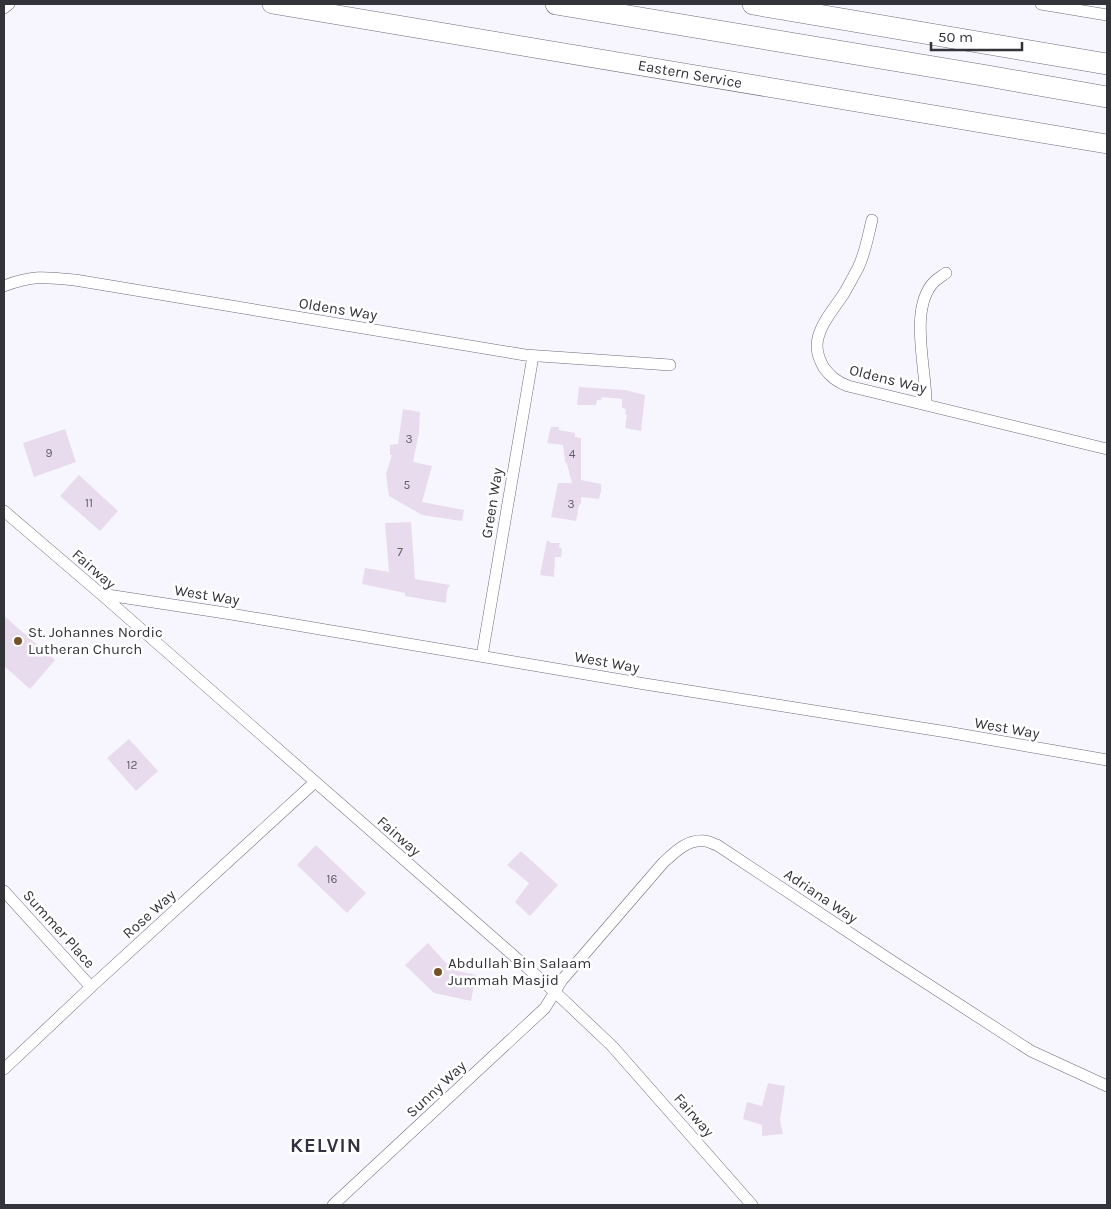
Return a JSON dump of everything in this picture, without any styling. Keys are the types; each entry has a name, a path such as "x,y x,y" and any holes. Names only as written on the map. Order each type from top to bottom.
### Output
{"highway":[{"path":"556,4 1107,97"},
{"path":"753,4 1107,64"}],"main road":[{"name":"Eastern Service","path":"272,4 1107,144"}],"street":[{"path":"4,8 9,4"},
{"path":"1041,4 1107,15"},
{"name":"Oldens Way","path":"872,220 858,267 827,318 818,338 817,354 833,378 840,383 1107,449"},
{"path":"926,405 920,313 925,296 933,283 946,273"},
{"name":"Oldens Way","path":"4,286 34,277 75,280 532,356 670,365"},
{"name":"Green Way","path":"482,656 532,356"},
{"name":"Fairway","path":"4,511 555,992 612,1046 752,1205"},
{"name":"West Way","path":"101,594 225,612 1107,760"},
{"name":"Rose Way","path":"4,1069 315,782"},
{"name":"Adriana Way","path":"555,992 562,980 663,863 685,845 705,841 717,845 731,854 1031,1051 1107,1086"},
{"name":"Summer Place","path":"4,891 92,987"},
{"name":"Sunny Way","path":"333,1205 536,1017 545,1008 555,992"}],"building":[{"path":"579,387 625,390 645,395 641,431 625,428 627,415 625,414 626,409 622,408 622,399 602,397 601,400 597,400 596,405 577,405"},
{"path":"403,409 420,412 419,433 413,462 432,466 422,502 464,510 462,521 422,515 389,496 386,474 392,455 390,455 390,445 398,444"},
{"path":"551,427 559,427 559,430 575,433 575,437 581,438 581,480 601,484 599,499 581,497 576,521 551,517 558,483 572,483 565,462 563,445 547,443"},
{"path":"65,429 76,462 34,477 23,443"},
{"path":"79,475 118,511 100,531 60,496"},
{"path":"411,522 415,579 450,585 447,590 446,603 405,596 405,593 362,584 365,568 389,572 385,523"},
{"path":"547,540 551,543 560,543 559,547 562,549 561,557 555,557 554,577 540,575"},
{"name":"St. Johannes Nordic Lutheran Church","path":"4,616 55,660 30,689 4,666"},
{"path":"129,739 158,771 136,791 107,758"},
{"path":"316,845 366,893 347,913 297,865"},
{"path":"521,851 558,885 530,916 515,902 529,883 507,865"},
{"name":"Abdullah Bin Salaam Jummah Masjid","path":"428,943 446,963 455,961 453,970 476,975 471,1001 434,993 405,965"},
{"path":"768,1083 785,1086 780,1120 783,1134 762,1136 762,1125 743,1119 747,1102 762,1106"}],"place":[{"name":"St. Johannes Nordic Lutheran Church","path":"18,641"},
{"name":"Abdullah Bin Salaam Jummah Masjid","path":"438,972"}],"district":[{"name":"KELVIN","path":"326,1145"}]}
